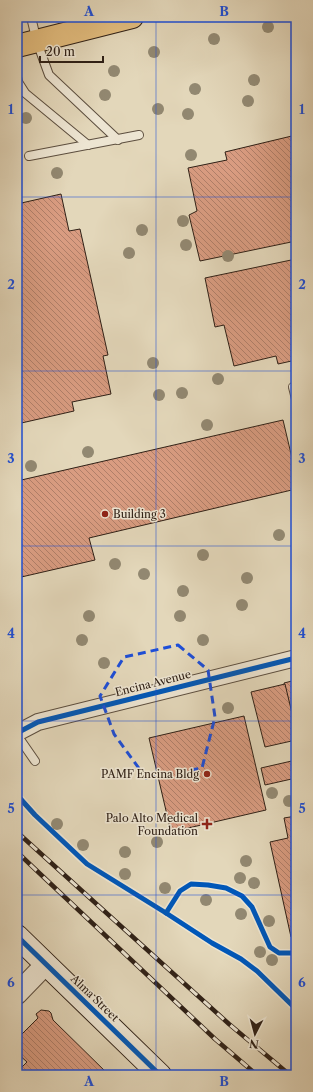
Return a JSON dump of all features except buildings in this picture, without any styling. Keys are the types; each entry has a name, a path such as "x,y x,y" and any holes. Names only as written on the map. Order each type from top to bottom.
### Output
{"main road":[{"path":"27,44 132,17"},
{"name":"Alma Street","path":"17,936 160,1075"}],"street":[{"name":"Encina Avenue","path":"17,734 38,722 296,658"},
{"path":"17,994 46,964"}],"lane":[{"path":"31,17 27,44 49,75 118,140"},
{"path":"17,77 18,82 25,93 88,145"},
{"path":"29,156 139,135"},
{"path":"293,387 296,399"},
{"path":"17,734 35,761"}],"highlighted area":[{"path":"178,645 208,670 215,717 202,768 146,778 114,734 100,696 124,657"}],"railway":[{"path":"17,832 229,1024 290,1075"},
{"path":"17,852 215,1039 257,1075"}],"cycle path":[{"path":"17,733 38,722 296,658"},
{"path":"17,795 35,815 87,864 212,943 241,959 257,971 296,1009"},
{"path":"166,913 180,891 191,884 226,888 242,896 252,907 270,947 279,953 296,953"},
{"path":"17,936 160,1075"}],"place":[{"name":"Building 3","path":"105,514"},
{"name":"PAMF Encina Bldg","path":"207,774"},
{"name":"Palo Alto Medical Foundation","path":"207,824"}]}
